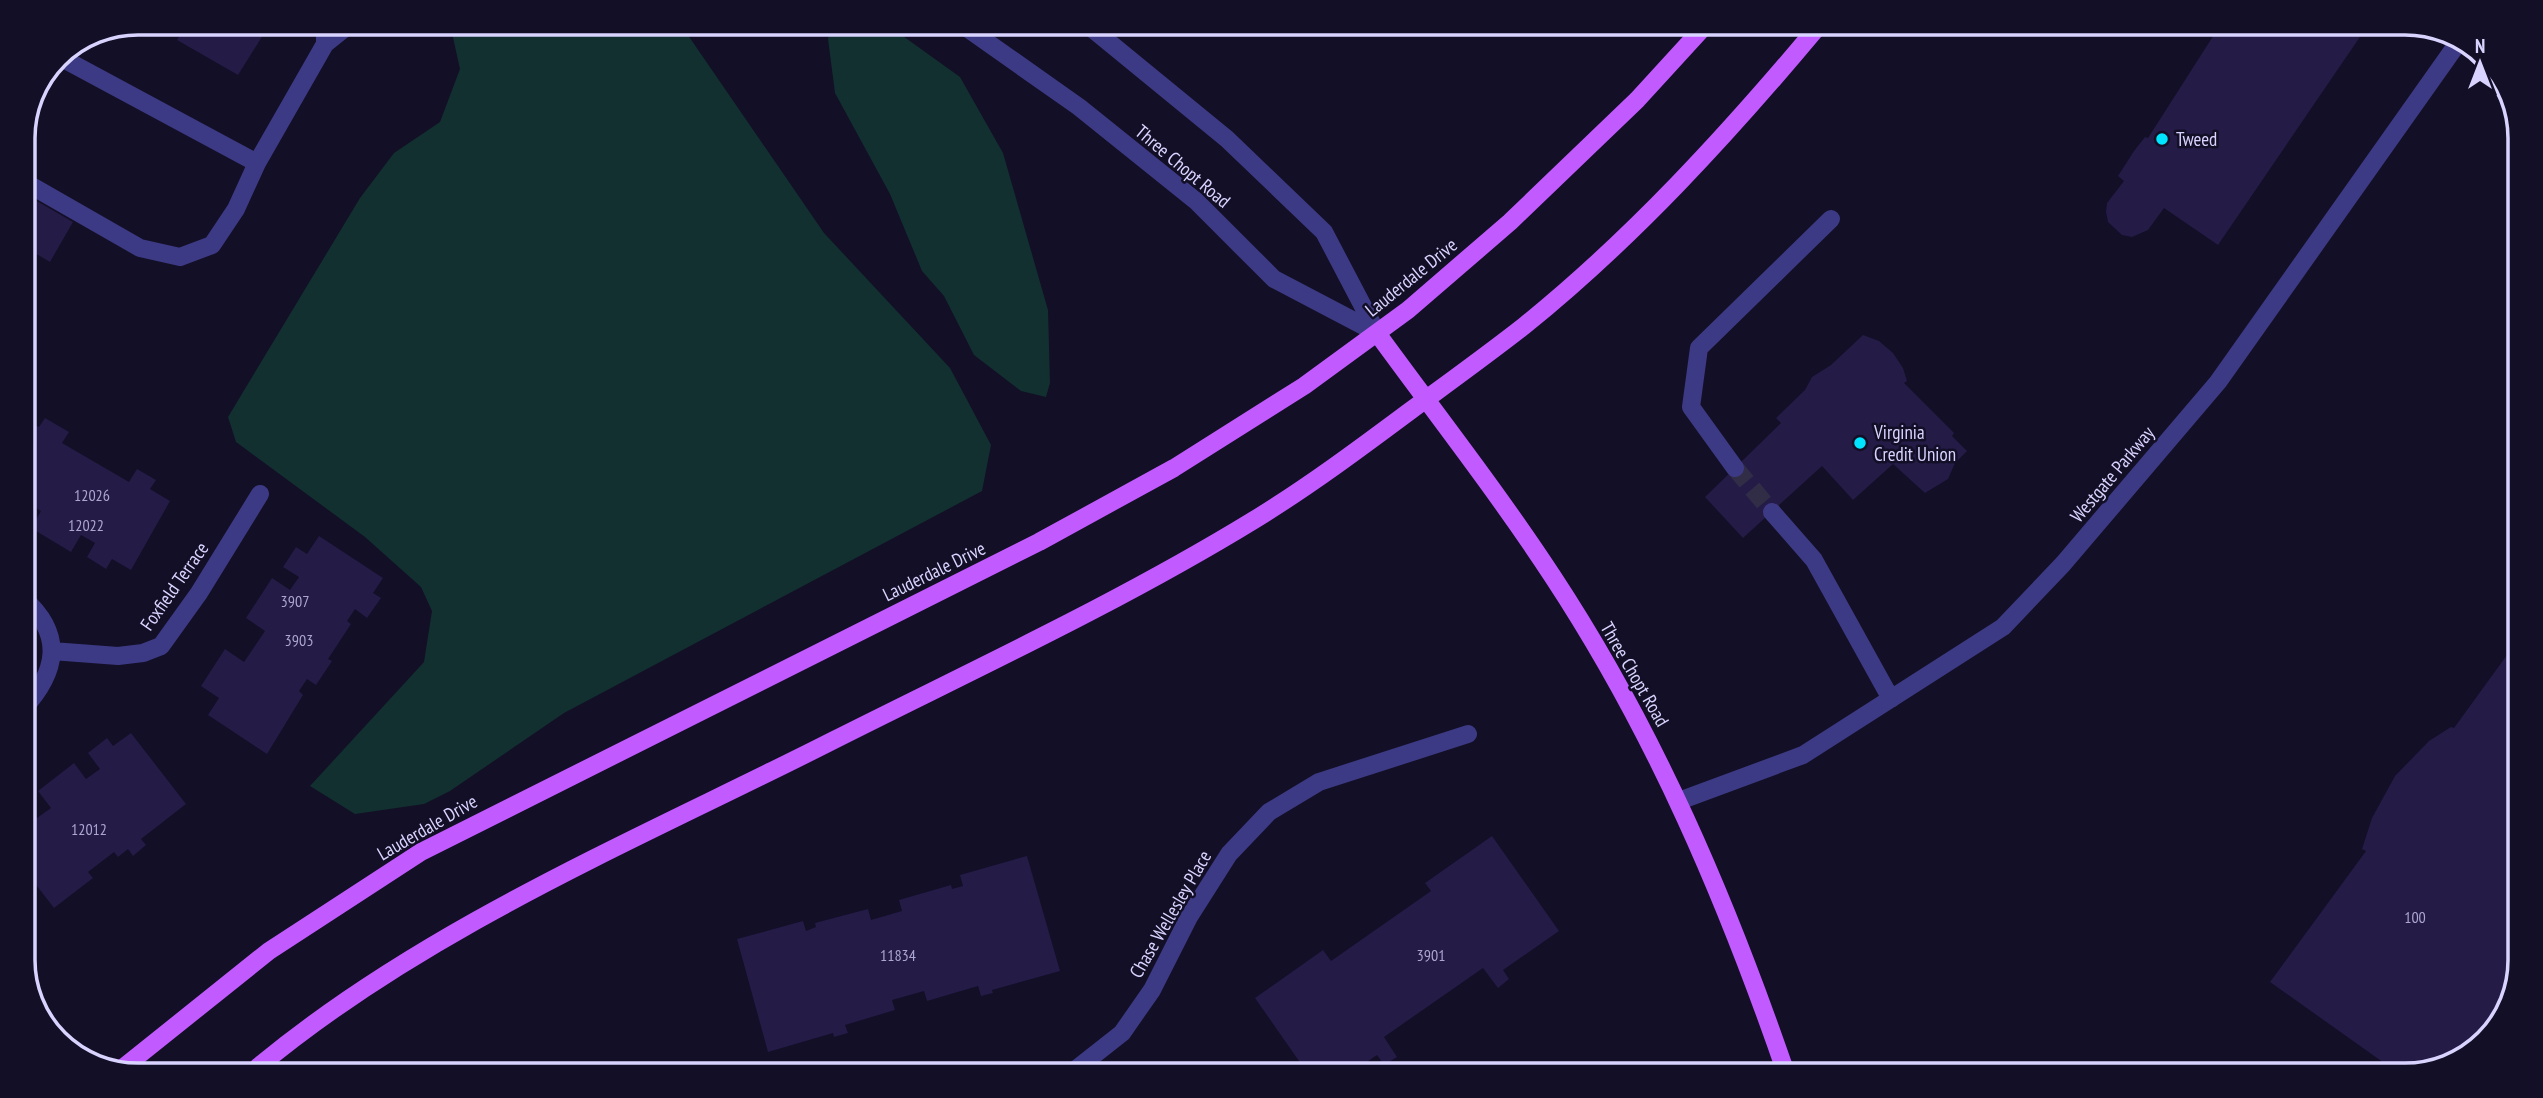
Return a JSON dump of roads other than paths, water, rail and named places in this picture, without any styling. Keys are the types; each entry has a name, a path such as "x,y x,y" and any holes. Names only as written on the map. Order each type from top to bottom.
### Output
{"main road":[{"name":"Lauderdale Drive","path":"130,1062 269,951 421,852 1062,530 1174,468 1304,386 1377,333 1510,222 1637,100 1697,35"},
{"path":"263,1063 369,986 460,931 603,855 1159,575 1254,520 1329,471 1525,325 1610,250 1755,102 1811,35"},
{"name":"Three Chopt Road","path":"1377,333 1554,579 1647,735 1733,926 1782,1063"}],"street":[{"path":"325,35 325,44"},
{"path":"35,188 140,248 180,257 212,245 236,209 257,163 325,44 336,35"},
{"name":"Three Chopt Road","path":"977,35 1079,107 1196,201 1274,279 1377,333"},
{"name":"Three Chopt Road","path":"1099,35 1227,139 1324,232 1377,333"},
{"name":"Westgate Parkway","path":"1679,801 1803,755 2003,627 2063,564 2218,382 2455,48"},
{"path":"69,62 257,163"},
{"path":"1735,468 1691,407 1699,348 1831,219"},
{"name":"Foxfield Terrace","path":"52,651 118,656 161,646 199,593 260,495"},
{"path":"1772,512 1814,560 1891,699"},
{"path":"35,609 46,628 52,651 52,664 42,688 35,696"},
{"name":"Chase Wellesley Place","path":"1084,1063 1122,1033 1152,990 1189,917 1229,854 1269,812 1319,782 1468,734"}],"tunnel":[{"path":"1735,468 1772,512"}],"place":[{"name":"Tweed","path":"2162,139"},
{"name":"Virginia Credit Union","path":"1860,443"}]}
